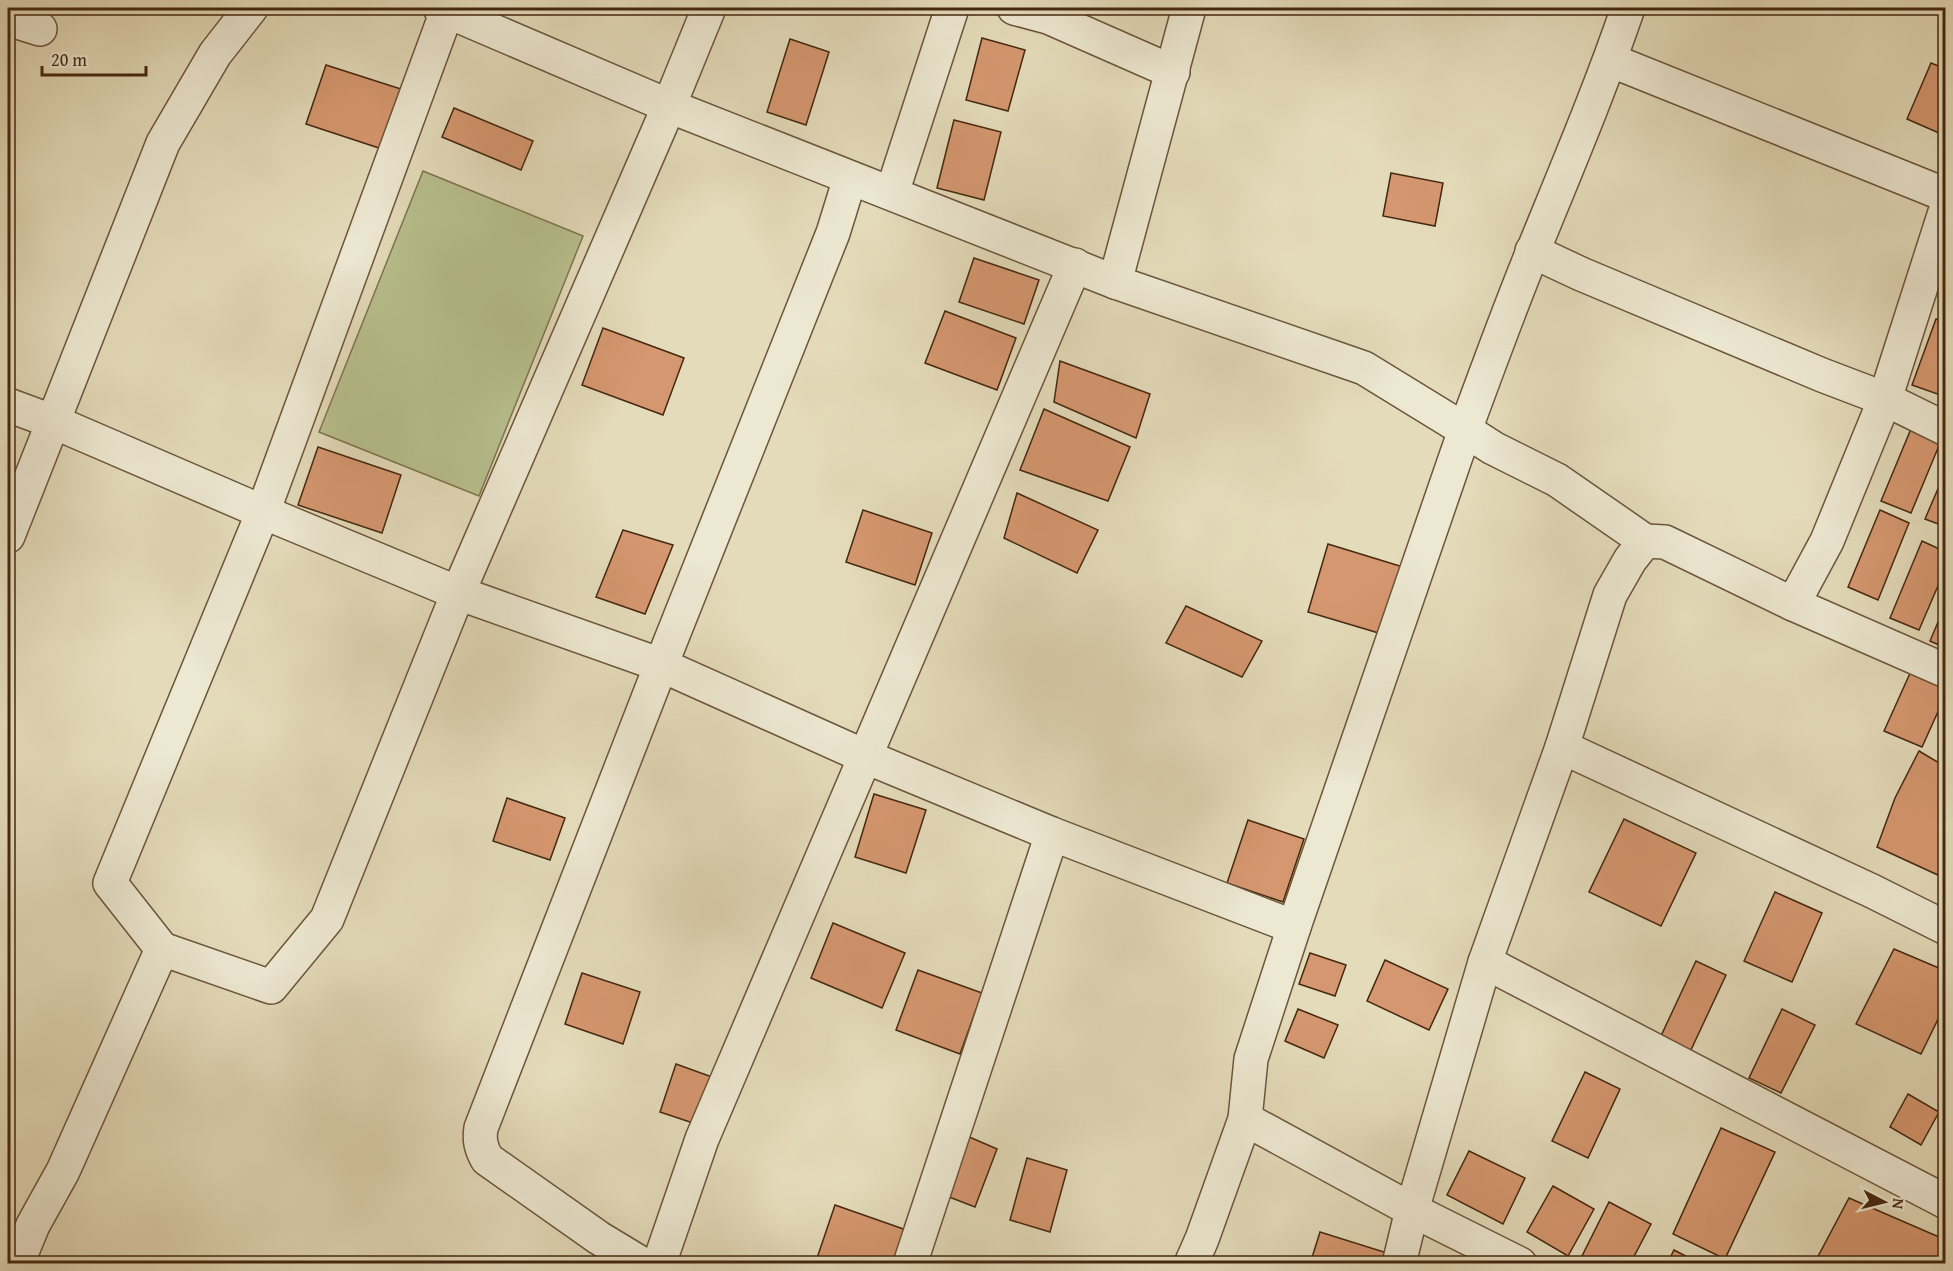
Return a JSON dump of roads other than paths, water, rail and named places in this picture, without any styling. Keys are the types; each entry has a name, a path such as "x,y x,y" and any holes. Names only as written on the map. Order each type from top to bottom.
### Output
{"street":[{"path":"8,536 163,143 214,54 251,8"},
{"path":"709,8 669,106 459,592 327,919 271,987 162,949 110,883 263,512 443,9 669,106 1115,282 1364,368 1493,448 1557,480 1645,541 1665,542 1793,604 1946,671"},
{"path":"892,193 952,8"},
{"path":"1014,8 1048,17 1173,72"},
{"path":"1115,282 1189,8"},
{"path":"1191,1263 1202,1239 1245,1119 1251,1059 1294,927 1465,430 1532,251 1567,171 1628,8"},
{"path":"8,19 40,29"},
{"path":"1610,60 1945,208 1885,399 1827,541 1793,604"},
{"path":"642,1263 599,1238 487,1159 481,1148 479,1137 484,1118 661,665 834,233 850,178"},
{"path":"1532,251 1581,274 1885,399 1946,429"},
{"path":"659,1263 702,1139 1075,265"},
{"path":"8,405 54,422 263,512 459,592 661,665 864,756 1052,834 1294,927"},
{"path":"1399,1263 1412,1210 1485,962 1562,747 1610,595 1630,560 1645,541"},
{"path":"1562,747 1872,891 1946,928"},
{"path":"910,1263 1052,834"},
{"path":"17,1263 33,1225 63,1172 162,949"},
{"path":"1485,962 1946,1202"},
{"path":"1245,1119 1412,1210 1520,1263"}]}
